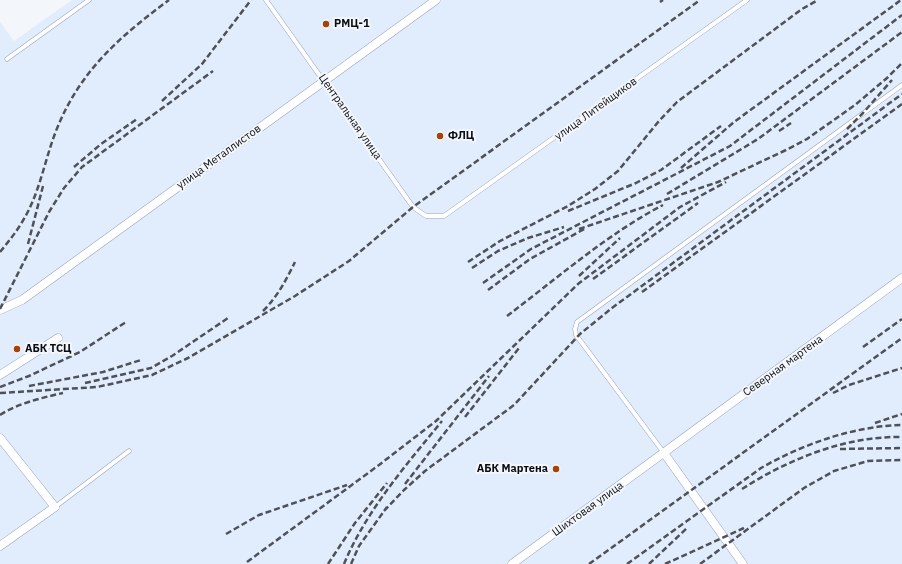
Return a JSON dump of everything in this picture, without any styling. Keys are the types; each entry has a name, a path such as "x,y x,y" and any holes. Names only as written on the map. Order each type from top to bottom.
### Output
{"street":[{"name":"улица Металлистов","path":"0,310 22,300 436,0"},
{"name":"Северная мартена","path":"664,453 902,278"},
{"path":"0,375 58,338"},
{"path":"0,438 55,507 0,546"},
{"name":"Шихтовая улица","path":"512,564 664,453"},
{"path":"664,453 743,564"}],"lane":[{"path":"7,59 89,0"},
{"name":"Центральная улица","path":"266,0 325,80 413,207 426,216 444,216"},
{"name":"улица Литейщиков","path":"444,216 747,0"},
{"path":"664,453 576,335 575,329 577,322 902,85"},
{"path":"55,507 129,451"}],"shaded area":[{"path":"72,0 902,0 902,564 0,564 0,22 14,41"}],"railway":[{"path":"0,252 25,217 35,197 56,131 65,110 76,91 102,57 117,42 169,0"},
{"path":"162,101 202,64 251,0"},
{"path":"0,393 97,387 152,375 188,358 295,296 349,261 413,207 700,0"},
{"path":"468,262 500,241 568,206 595,189 618,171 659,121 677,102 802,9 818,0"},
{"path":"681,168 734,122 901,0"},
{"path":"483,283 531,249 730,146 902,15"},
{"path":"667,194 758,139 902,32"},
{"path":"579,229 718,182 786,150 807,139 855,105 902,63"},
{"path":"0,309 49,212 64,188 82,167 213,71"},
{"path":"847,129 892,80"},
{"path":"384,511 425,471 514,405 580,334 612,308 902,94"},
{"path":"642,292 902,104"},
{"path":"74,167 101,144 137,119"},
{"path":"779,131 791,123"},
{"path":"568,211 636,183 661,170 721,126"},
{"path":"247,562 436,421 578,284 680,207 726,182"},
{"path":"28,244 43,186"},
{"path":"593,279 698,203"},
{"path":"507,316 603,243 643,216 663,205"},
{"path":"472,268 498,251 528,238 564,227"},
{"path":"488,290 530,259 586,228"},
{"path":"579,276 620,238"},
{"path":"263,311 277,294 295,262"},
{"path":"85,383 151,368 172,356 228,318"},
{"path":"863,347 902,319"},
{"path":"0,387 29,376 80,352 126,322"},
{"path":"589,564 902,338"},
{"path":"465,417 519,348"},
{"path":"29,386 103,372 141,360"},
{"path":"833,393 849,385 902,368"},
{"path":"405,484 489,376"},
{"path":"0,415 22,404 63,393"},
{"path":"875,423 902,414"},
{"path":"344,564 353,544 375,507 442,421"},
{"path":"627,564 761,468 777,459 811,444 847,433 884,426 902,425"},
{"path":"742,489 779,468 818,451 860,440 902,437"},
{"path":"840,449 902,448"},
{"path":"700,564 804,488 834,471 868,461 902,460"},
{"path":"328,564 355,523 387,483"},
{"path":"226,534 259,515 347,485"},
{"path":"351,564 359,546 387,507"},
{"path":"649,564 687,528"},
{"path":"665,564 744,528"}],"place":[{"name":"РМЦ-1","path":"326,24"},
{"name":"ФЛЦ","path":"440,136"},
{"name":"АБК ТСЦ","path":"17,349"},
{"name":"АБК Мартена","path":"556,469"}]}
